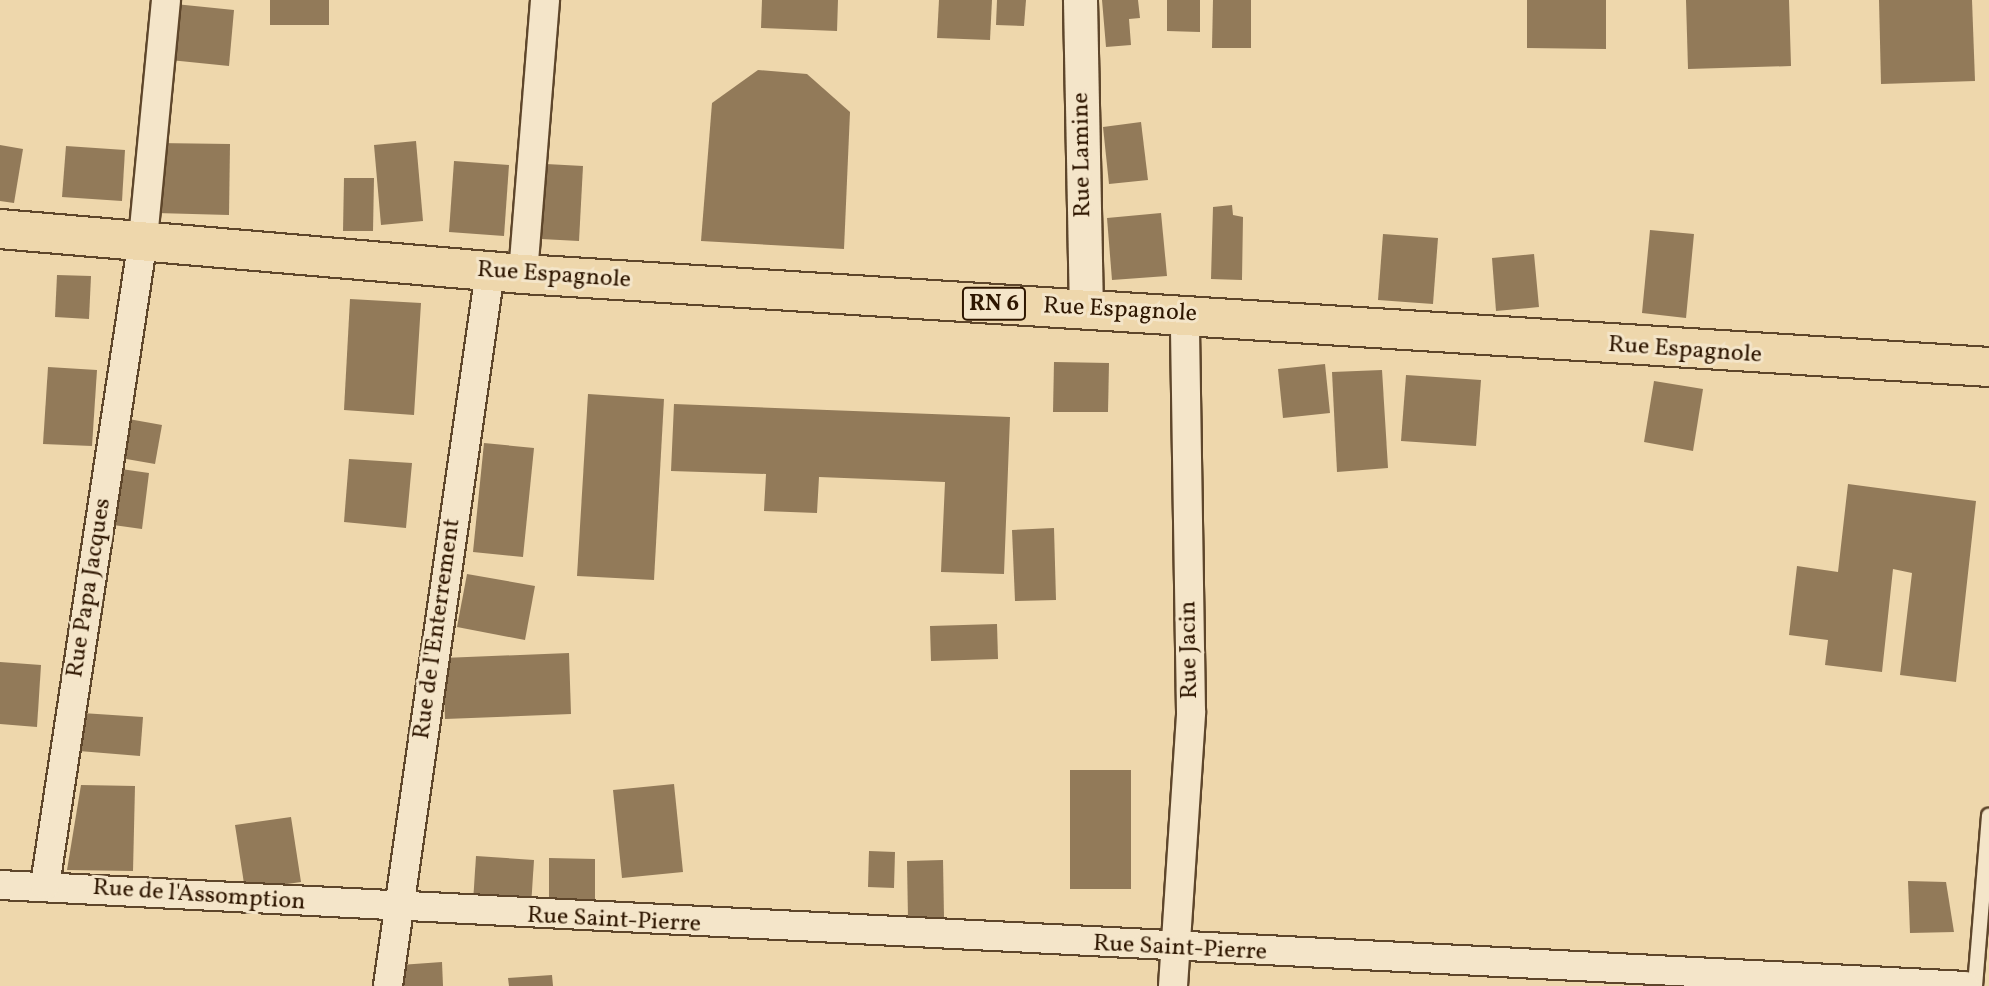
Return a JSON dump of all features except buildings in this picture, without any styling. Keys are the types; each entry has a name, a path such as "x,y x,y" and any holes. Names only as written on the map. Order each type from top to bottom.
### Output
{"main road":[{"name":"Rue Espagnole","path":"0,229 139,265 507,273 1185,314 1784,359 1989,367"}],"street":[{"name":"Rue Papa Jacques","path":"45,885 139,265 166,0"},
{"name":"Rue de l'Enterrement","path":"388,986 397,910 507,273 545,0"},
{"name":"Rue Lamine","path":"1080,0 1086,310"},
{"name":"Rue Jacin","path":"1173,986 1191,712 1185,314"},
{"name":"Rue de l'Assomption","path":"0,885 45,885 397,910"},
{"name":"Rue Saint-Pierre","path":"397,910 1175,949 1628,978 1964,986"}],"lane":[{"path":"1975,986 1989,816"}]}
